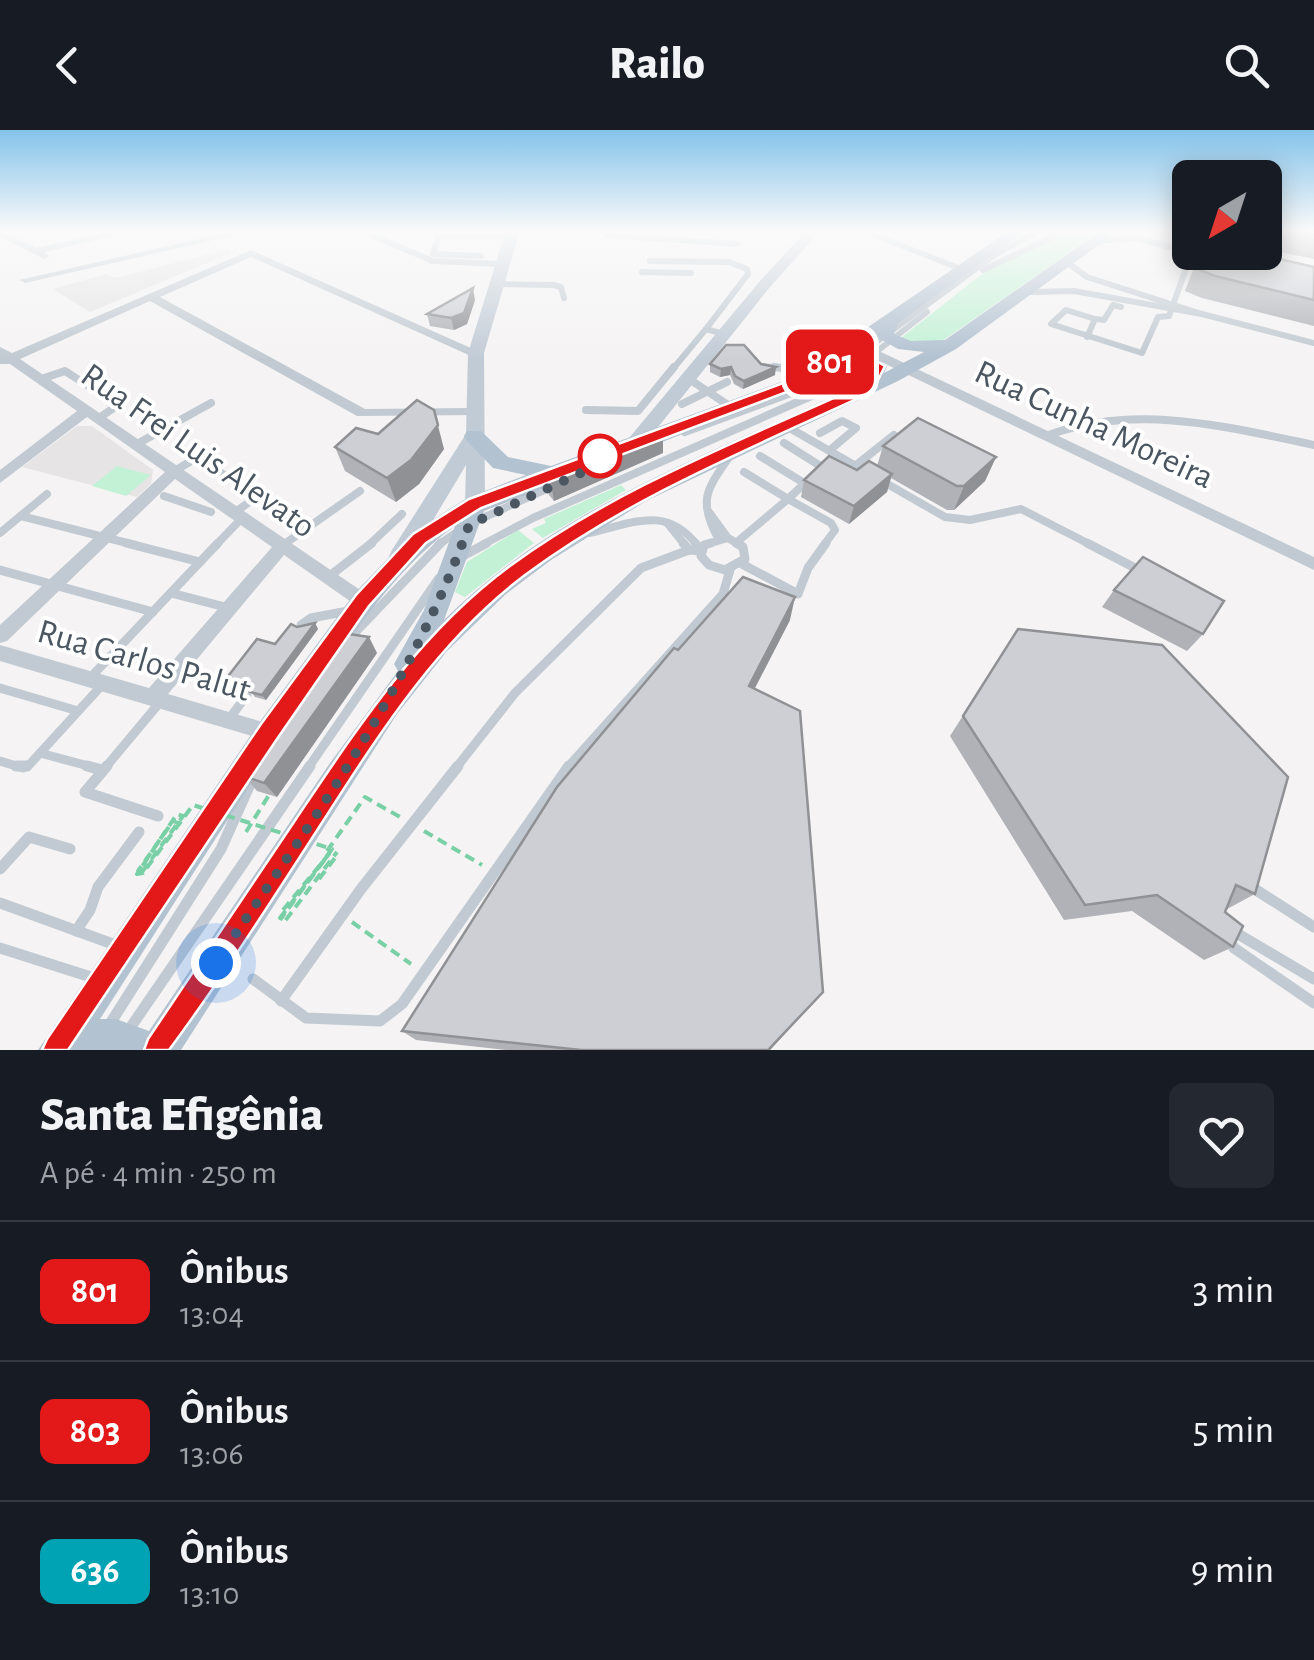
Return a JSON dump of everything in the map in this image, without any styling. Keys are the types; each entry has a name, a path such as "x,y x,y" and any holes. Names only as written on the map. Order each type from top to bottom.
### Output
{"main road":[{"path":"389,699 436,611 472,514 476,353 499,273"},
{"path":"636,442 682,392 720,337 777,273"},
{"path":"398,559 439,524 472,514 556,473 858,354 891,316 956,273"},
{"path":"69,1050 123,1045 389,699 467,614 517,571 634,498 739,461 906,369 1055,273"},
{"path":"891,316 888,338 915,348 948,343"},
{"path":"858,354 878,366 866,389"},
{"path":"682,392 692,411 721,411"},
{"path":"474,436 502,464 556,473"},
{"path":"57,1050 269,732 359,605 398,559 474,436"}],"street":[{"path":"25,280 54,273"},
{"path":"3,357 205,273"},
{"path":"297,273 476,353"},
{"path":"151,296 362,413 474,412"},
{"name":"Rua Cunha Moreira","path":"858,354 906,369 1314,564"},
{"name":"Rua Frei Luis Alevato","path":"3,357 176,470 359,605"},
{"path":"0,478 93,414"},
{"path":"0,636 176,470"},
{"path":"158,697 282,546"},
{"name":"Rua Carlos Palut","path":"0,653 269,732"}],"lane":[{"path":"586,410 638,411 720,337 748,273"},
{"path":"888,338 972,273"},
{"path":"123,1045 248,788 345,644 431,550 472,514 802,391 888,338 979,273"},
{"path":"1081,273 1202,314 1314,343"},
{"path":"1158,317 1142,353 1051,324 1066,310 1104,320 1113,305 1165,318 1170,314 1184,273"},
{"path":"496,284 554,285 561,287 564,298"},
{"path":"1031,292 1072,288 1170,314 1202,314"},
{"path":"1087,336 1095,319"},
{"path":"123,1045 423,599 456,560 520,524 816,394 858,354"},
{"path":"772,361 808,371"},
{"path":"764,366 808,371"},
{"path":"41,379 65,371 119,406 93,414"},
{"path":"682,392 710,390 727,382"},
{"path":"682,392 710,390"},
{"path":"710,390 721,411"},
{"path":"137,444 211,403"},
{"path":"1046,436 1093,420 1120,418 1211,425 1314,445"},
{"path":"820,433 842,421 856,428 830,450"},
{"path":"785,435 830,450 946,518 970,520 1009,508 1034,514 1154,578"},
{"path":"281,1001 486,727 530,677 641,568 728,539 788,498 822,466 785,435"},
{"path":"856,466 894,436"},
{"path":"0,760 26,768 78,712 97,680 153,612 238,515 260,499 195,456 176,470"},
{"path":"760,456 804,482"},
{"path":"253,980 306,1018 380,1021 402,1004 564,770 723,594 746,553 728,539 703,508 703,499 739,461 788,498 835,526 808,568 795,606"},
{"path":"188,504 206,492"},
{"path":"282,546 360,492"},
{"path":"0,533 48,494"},
{"path":"164,496 211,512"},
{"path":"327,578 387,531 402,514"},
{"path":"21,516 200,562"},
{"path":"566,538 662,520 709,566 734,570 798,594"},
{"path":"0,570 153,612"},
{"path":"734,570 742,584"},
{"path":"171,593 229,608"},
{"path":"301,625 311,618 359,605"},
{"path":"0,688 78,712"},
{"path":"228,719 246,695"},
{"path":"158,697 86,794 158,816"},
{"path":"40,752 102,770"},
{"path":"76,931 90,910 98,886 139,832"},
{"path":"0,869 29,836 70,849"},
{"path":"1250,886 1314,927"},
{"path":"0,903 124,948"},
{"path":"1314,979 1233,930 1230,941 1234,948 1314,1003"},
{"path":"0,948 102,981"}],"path":[{"path":"251,824 270,794"},
{"path":"156,864 185,825 174,821 138,870 142,872 183,816 177,814 138,874 143,873 193,805 332,850 280,920 283,924 337,852 285,921 280,918 329,854 276,919"},
{"path":"342,915 424,974"}],"shaded area":[{"path":"136,273 183,273 90,312 53,289 106,274 116,278"},
{"path":"77,426 92,426 153,470 151,484 137,497 22,467"}],"green space":[{"path":"983,273 1040,273 935,346 897,341"},
{"path":"117,466 151,475 126,496 92,486"},
{"path":"621,485 626,490 543,538 532,529 546,523 544,519"},
{"path":"518,530 534,543 465,597 455,592 467,562"}],"building":[{"path":"1208,273 1314,273 1314,300 1215,276"},
{"path":"473,288 464,313 451,318 427,314"},
{"path":"726,345 744,345 761,364 776,367 744,381 735,376 731,367 721,369 710,364"},
{"path":"417,400 434,410 438,425 411,460 387,478 335,447 356,428 378,434"},
{"path":"918,418 996,457 964,486 957,486 883,446"},
{"path":"658,430 663,435 551,483 547,478"},
{"path":"829,456 857,470 869,461 892,474 854,506 804,480"},
{"path":"1143,557 1224,601 1203,634 1114,590"},
{"path":"743,577 795,597 749,686 800,711 823,992 768,1050 581,1050 402,1031 557,787 674,648 678,650"},
{"path":"315,623 262,695 250,692 245,682 234,687 222,684 257,639 275,644 291,624 297,627"},
{"path":"1018,629 1162,645 1288,777 1255,894 1236,885 1225,912 1243,926 1233,947 1157,895 1085,905 963,716"},
{"path":"342,633 369,637 264,783 244,776"}],"bus line":[{"name":"801","path":"57,1050 175,869 362,601 420,539 475,504 802,381 837,356 858,355 878,366 866,389 659,485 594,521 517,571 467,614 389,699 159,1050"}],"route":[{"path":"216,963 389,699 436,611 469,525 600,464 600,456"}]}
